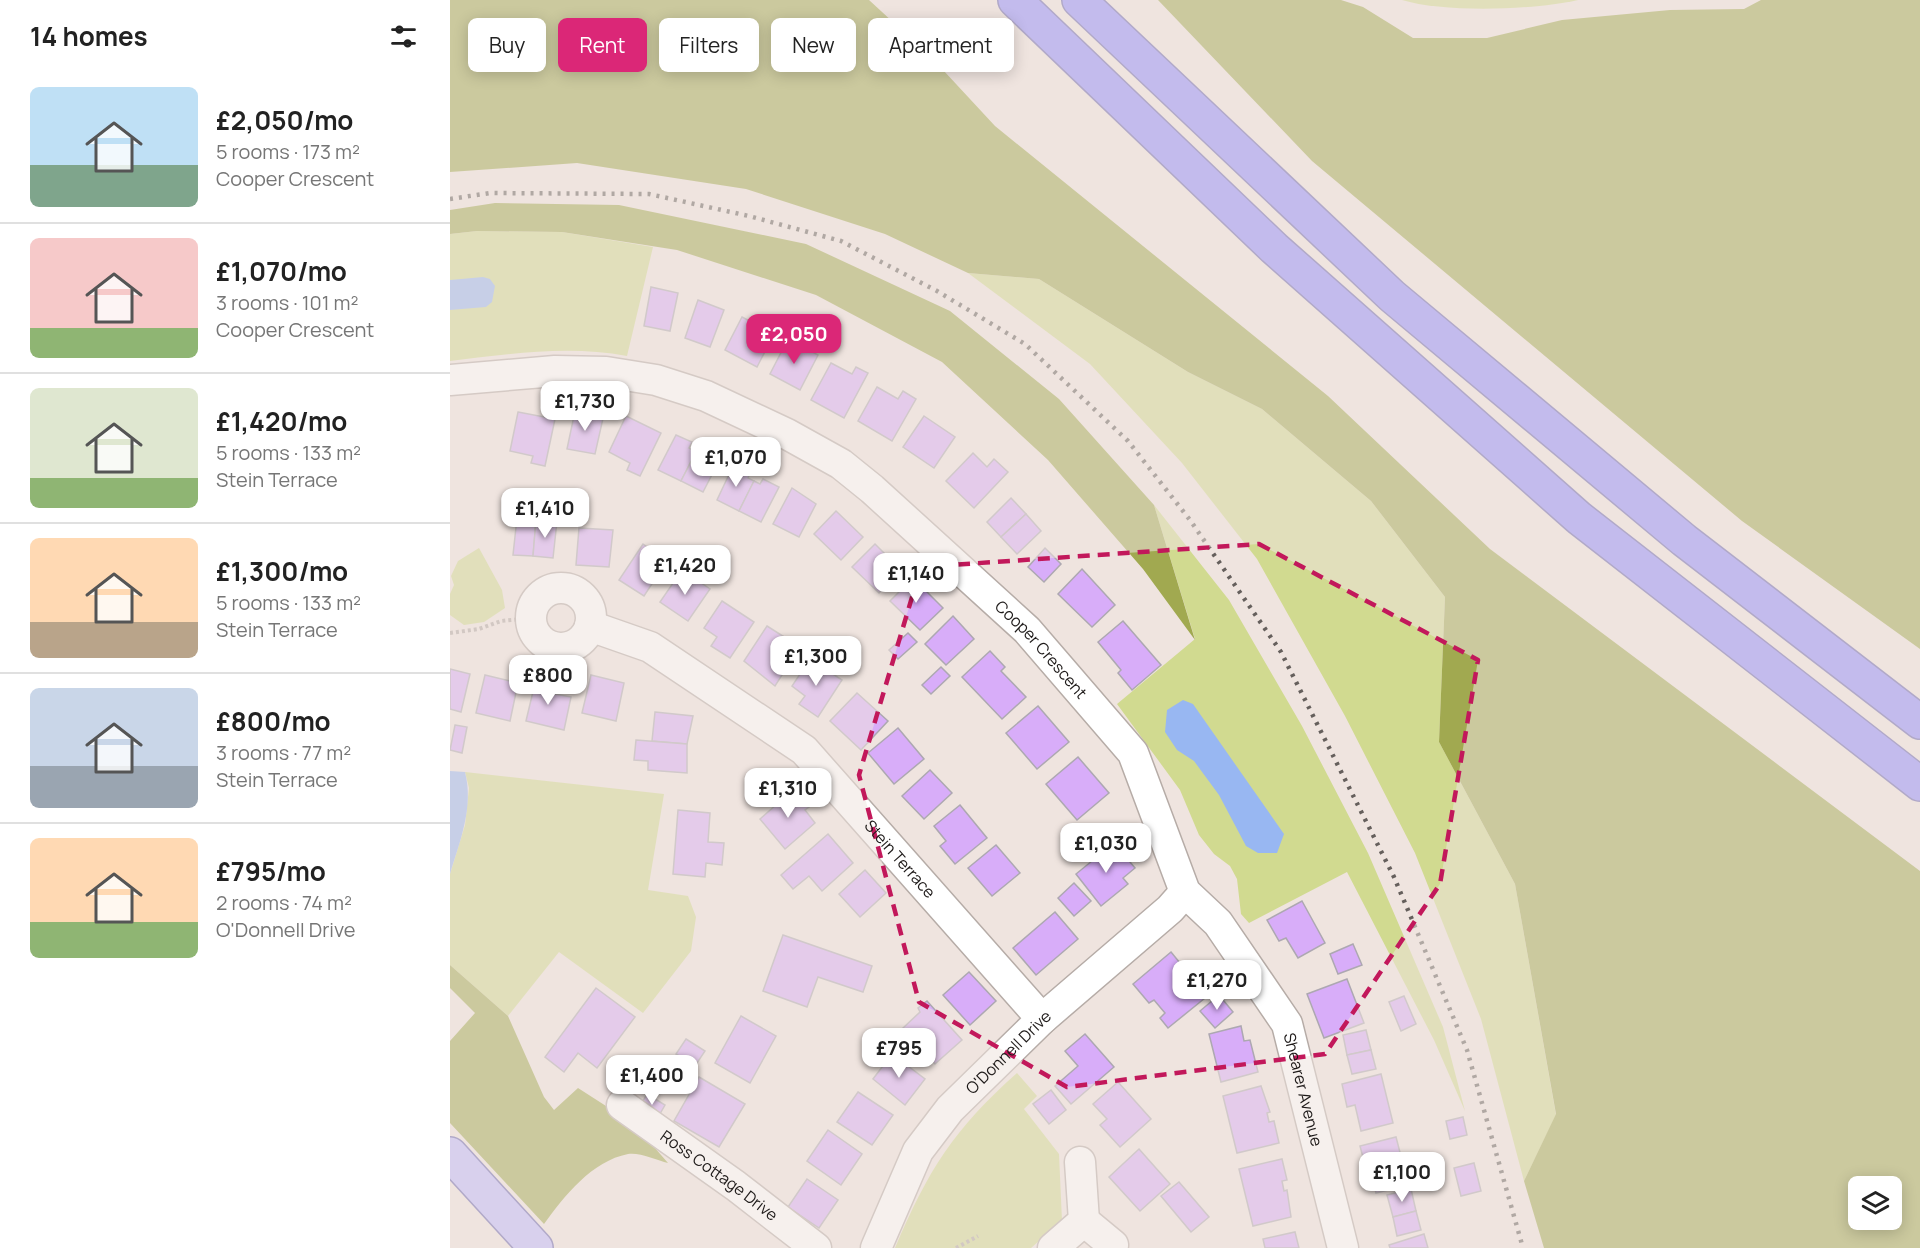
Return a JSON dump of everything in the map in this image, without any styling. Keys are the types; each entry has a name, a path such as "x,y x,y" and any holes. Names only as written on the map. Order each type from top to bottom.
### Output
{"highway":[{"path":"1015,0 1274,248 1579,518 1920,784"},
{"path":"1079,0 1392,296 1684,540 1920,722"}],"main road":[{"path":"450,1154 524,1243"}],"street":[{"name":"Cooper Crescent","path":"450,380 555,370 606,372 656,380 706,396 787,434 841,464 872,489 1027,630 1133,753 1185,891"},
{"path":"562,588 571,590 585,600 590,608 590,626 581,640 564,648 556,647 540,639 535,632 531,618 538,598 545,593 562,588"},
{"name":"Stein Terrace","path":"590,626 650,646 804,750 1042,1019"},
{"name":"O'Donnell Drive","path":"876,1248 918,1151 950,1109 1042,1019 1170,909 1185,891"},
{"name":"Shearer Avenue","path":"1185,891 1218,923 1287,1024 1343,1248"},
{"name":"Ross Cottage Drive","path":"622,1105 736,1186 816,1248"},
{"path":"1080,1162 1084,1221 1113,1245"},
{"path":"1053,1248 1084,1221"}],"path":[{"path":"450,633 479,629 501,621 531,618"},
{"path":"956,1248 978,1236"}],"highlighted area":[{"path":"1259,544 1478,660 1440,884 1325,1054 1067,1087 919,1002 859,775 921,567"}],"green space":[{"path":"450,0 869,0 889,18 868,18 868,72 945,72 995,126 1328,396 1490,549 1920,871 1920,1248 1544,1248 1524,1181 1556,1114 1515,884 1439,742 1445,597 1371,501 1262,409 1188,372 1039,279 968,273 885,234 746,189 577,163 450,172"},
{"path":"1158,0 1341,0 1363,7 1413,38 1487,38 1562,20 1670,10 1744,9 1761,0 1920,0 1920,649 1742,521 1312,161"},
{"path":"1402,0 1578,0 1538,6 1490,9 1441,7"},
{"path":"495,203 619,205 806,244 950,311 1059,399 1154,505 1195,640 1143,569 1048,460 942,362 816,295 677,250 562,232 477,231 450,234 450,210"},
{"path":"477,231 562,232 653,247 627,356 561,351 516,353 450,361 450,234"},
{"path":"968,273 1039,279 1188,372 1262,409 1371,501 1445,597 1439,742 1515,884 1556,1115 1524,1181 1481,1019 1415,853 1345,716 1257,559 1182,463 1090,364"},
{"path":"1154,505 1229,600 1302,726 1368,853 1443,1027 1465,1111 1434,1040 1347,872 1249,923 1241,914 1237,879 1230,866 1214,854 1199,835 1180,790 1117,704 1195,639"},
{"path":"479,548 502,590 505,608 484,622 464,625 450,615 450,594 454,585 451,576 458,561"},
{"path":"465,772 664,794 648,890 688,896 696,917 691,951 643,1013 559,952 508,1016 450,965 450,874 465,825 469,788"},
{"path":"450,965 508,1016 544,1097 554,1110 578,1088 634,1124 668,1163 643,1155 628,1154 602,1164 570,1191 544,1224 450,1123 450,1041 475,1013 450,988"},
{"path":"1017,1073 1037,1096 1024,1109 1059,1154 1062,1221 1031,1248 895,1248 919,1196 945,1152 976,1113"}],"water":[{"path":"483,277 490,279 495,286 492,302 486,307 450,310 450,280"},
{"path":"1183,700 1193,704 1284,834 1277,853 1258,853 1246,846 1219,795 1194,761 1177,750 1165,732 1167,710"},
{"path":"450,771 465,772 468,798 465,824 450,874"}],"building":[{"path":"651,287 678,293 670,331 644,326"},
{"path":"698,300 724,310 710,347 685,338"},
{"path":"742,317 774,334 757,367 725,350"},
{"path":"788,339 818,355 800,390 770,374"},
{"path":"831,363 852,374 856,367 868,373 844,418 811,400"},
{"path":"877,387 898,399 903,391 916,399 892,441 858,421"},
{"path":"575,411 604,414 595,454 567,449"},
{"path":"518,412 555,419 545,466 531,463 533,456 510,451"},
{"path":"626,416 661,433 640,476 627,470 630,463 609,452"},
{"path":"924,416 955,437 934,468 903,447"},
{"path":"676,435 692,442 689,448 696,452 681,481 658,470"},
{"path":"705,449 721,457 703,492 681,481 696,452 702,455"},
{"path":"973,453 987,467 994,459 1008,472 974,508 946,481"},
{"path":"734,464 750,473 748,478 754,481 739,511 717,500"},
{"path":"763,479 779,487 761,522 739,511 754,481 760,484"},
{"path":"792,488 816,504 799,537 773,524"},
{"path":"1011,498 1026,514 1001,537 987,522"},
{"path":"836,511 863,537 841,560 814,534"},
{"path":"1026,514 1041,531 1017,554 1001,537"},
{"path":"517,518 536,520 533,556 513,555"},
{"path":"536,520 557,521 553,558 533,556"},
{"path":"579,528 613,530 609,567 576,565"},
{"path":"643,544 667,561 644,596 619,580"},
{"path":"875,544 901,570 879,593 852,567"},
{"path":"1045,548 1061,564 1044,582 1028,567"},
{"path":"1082,569 1115,605 1092,627 1058,594"},
{"path":"682,570 710,589 688,621 660,602"},
{"path":"913,578 943,608 920,630 890,601"},
{"path":"722,601 754,622 730,658 711,646 717,637 704,628"},
{"path":"953,616 974,639 946,665 925,644"},
{"path":"1123,621 1161,665 1132,690 1118,673 1121,670 1098,642"},
{"path":"767,626 800,647 775,686 744,661"},
{"path":"908,633 917,642 898,659 889,650"},
{"path":"990,651 1005,667 1001,671 1026,697 1002,719 962,677"},
{"path":"810,659 842,680 818,717 799,704 805,696 792,686"},
{"path":"941,667 950,676 931,694 922,685"},
{"path":"450,669 470,674 461,712 450,709"},
{"path":"485,675 518,683 510,721 476,713"},
{"path":"591,675 624,683 616,721 582,713"},
{"path":"536,679 557,684 555,694 571,697 564,730 526,721"},
{"path":"857,693 888,721 861,750 830,721"},
{"path":"1038,706 1069,742 1037,769 1006,733"},
{"path":"655,712 693,716 687,744 652,741"},
{"path":"455,725 467,727 462,753 450,750"},
{"path":"898,728 924,759 894,784 868,753"},
{"path":"636,740 687,744 687,773 648,770 648,761 634,760"},
{"path":"1078,757 1109,793 1077,820 1046,784"},
{"path":"930,770 952,793 924,819 902,796"},
{"path":"794,789 809,807 805,810 815,823 785,849 760,819"},
{"path":"960,805 987,838 955,864 940,846 946,841 934,826"},
{"path":"678,810 710,813 708,842 724,843 722,865 706,863 705,877 673,874"},
{"path":"828,834 853,863 822,891 809,876 793,889 781,875"},
{"path":"1114,843 1135,868 1123,878 1128,884 1101,906 1076,874"},
{"path":"996,845 1020,873 992,896 968,868"},
{"path":"865,870 886,893 860,917 839,894"},
{"path":"1074,883 1091,901 1074,916 1058,898"},
{"path":"1302,901 1325,943 1298,958 1286,938 1279,941 1267,920"},
{"path":"1055,912 1078,939 1036,975 1013,948"},
{"path":"783,935 872,966 863,992 818,977 807,1007 763,991"},
{"path":"1353,944 1362,965 1338,974 1330,954"},
{"path":"1171,952 1193,979 1196,977 1210,994 1168,1028 1160,1018 1165,1013 1154,1000 1149,1003 1133,984"},
{"path":"969,972 996,1001 970,1025 943,995"},
{"path":"1347,979 1364,1023 1324,1038 1307,994"},
{"path":"596,988 635,1017 597,1068 578,1053 564,1072 545,1057"},
{"path":"1219,995 1233,1012 1215,1028 1200,1011"},
{"path":"1404,996 1416,1024 1401,1031 1389,1002"},
{"path":"927,1001 962,1040 935,1064 903,1028 920,1012 918,1008"},
{"path":"741,1016 776,1036 750,1083 715,1063"},
{"path":"1241,1026 1244,1041 1250,1040 1258,1072 1221,1082 1209,1034"},
{"path":"1366,1030 1371,1050 1347,1055 1343,1035"},
{"path":"1085,1034 1114,1067 1071,1104 1055,1086 1078,1066 1065,1051"},
{"path":"686,1039 705,1051 695,1066 676,1054"},
{"path":"1371,1050 1376,1069 1352,1074 1347,1055"},
{"path":"892,1054 925,1079 905,1105 873,1079"},
{"path":"1381,1074 1393,1123 1361,1131 1355,1105 1347,1107 1342,1084"},
{"path":"699,1077 745,1104 719,1147 674,1121"},
{"path":"1118,1082 1151,1119 1120,1147 1100,1125 1107,1119 1093,1104"},
{"path":"1261,1086 1270,1112 1267,1113 1269,1122 1274,1121 1279,1143 1237,1153 1223,1096"},
{"path":"1051,1090 1066,1110 1049,1124 1033,1104"},
{"path":"858,1092 893,1115 872,1145 837,1122"},
{"path":"647,1094 665,1105 657,1119 639,1108"},
{"path":"1463,1117 1467,1135 1450,1139 1446,1121"},
{"path":"828,1130 862,1154 841,1185 807,1161"},
{"path":"1396,1137 1404,1168 1407,1167 1412,1184 1376,1193 1369,1164 1365,1165 1360,1146"},
{"path":"1139,1149 1170,1184 1140,1211 1109,1177"},
{"path":"1282,1159 1287,1180 1282,1181 1284,1191 1287,1190 1291,1217 1253,1226 1239,1169"},
{"path":"1474,1163 1481,1191 1461,1196 1454,1168"},
{"path":"807,1179 838,1200 819,1228 788,1207"},
{"path":"1179,1182 1209,1217 1191,1232 1161,1196"},
{"path":"1411,1189 1416,1211 1393,1217 1387,1195"},
{"path":"1416,1211 1421,1230 1397,1236 1393,1217"},
{"path":"1295,1232 1299,1248 1265,1248 1263,1239"},
{"path":"1424,1234 1428,1248 1390,1248 1389,1245"}],"railway":[{"path":"450,199 490,193 649,194 749,216 841,241 937,291 1025,344 1128,441 1190,520 1281,652 1394,877 1467,1050 1523,1248"}]}
